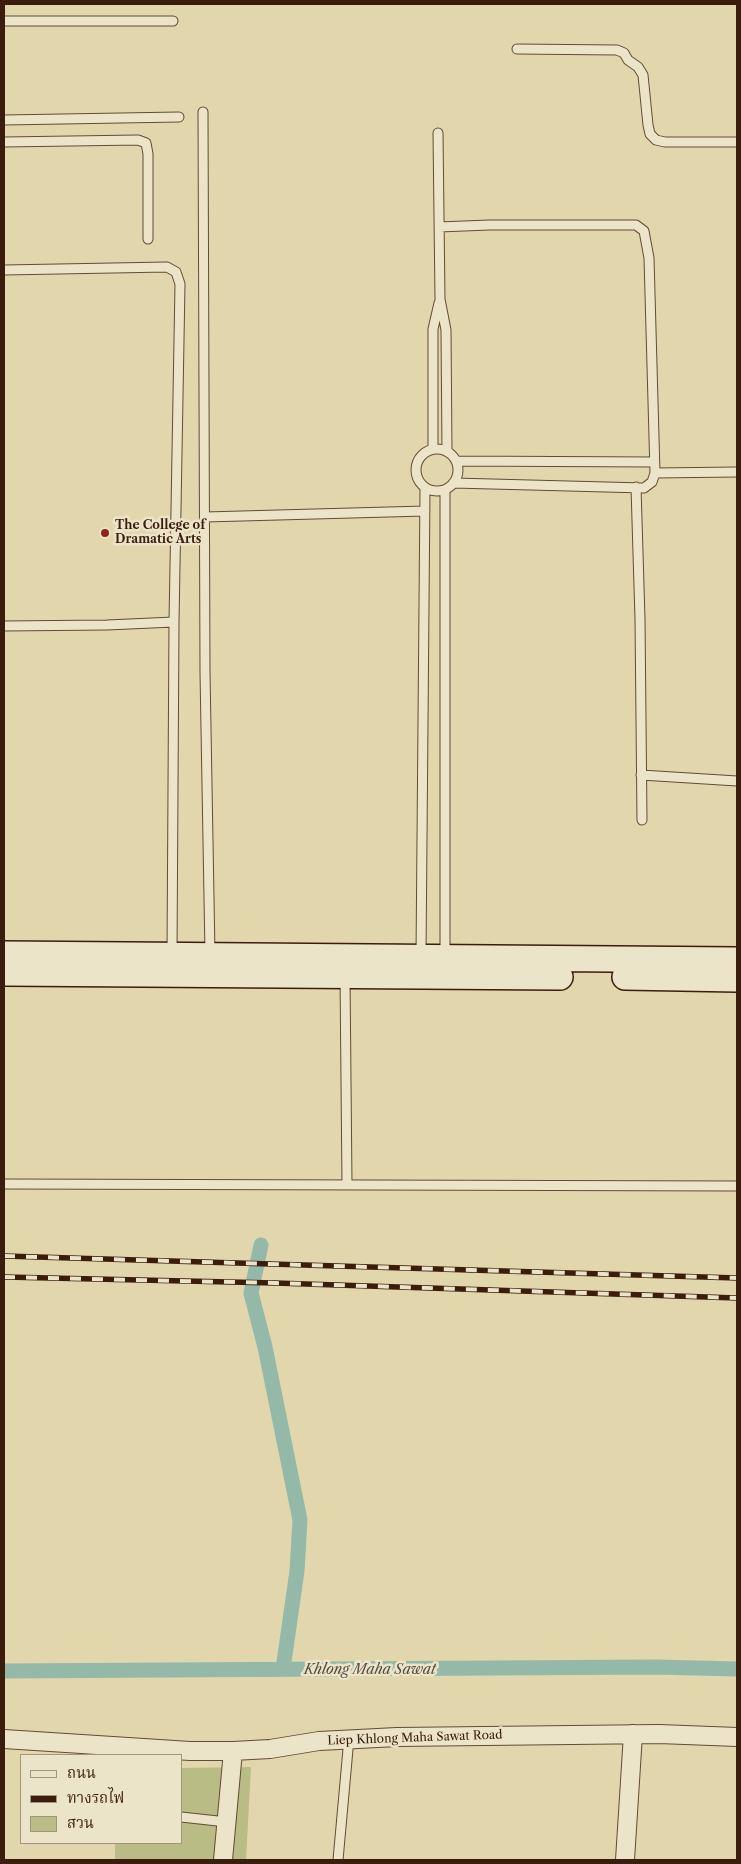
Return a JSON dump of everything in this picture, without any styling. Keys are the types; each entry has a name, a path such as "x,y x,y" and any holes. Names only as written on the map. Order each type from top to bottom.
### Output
{"main road":[{"path":"4,954 210,957 433,968 737,978"},
{"path":"4,973 345,976 433,968 737,960"}],"street":[{"name":"Liep Khlong Maha Sawat Road","path":"4,1739 190,1751 233,1751 270,1749 349,1738 633,1734 737,1737"},
{"path":"625,1860 633,1734"},
{"path":"223,1860 233,1751"}],"lane":[{"path":"4,21 173,21"},
{"path":"517,49 617,50 624,53 628,60 638,67 643,75 648,125 650,134 656,140 665,142 737,142"},
{"path":"202,112 205,672 210,957"},
{"path":"4,120 179,117"},
{"path":"438,132 440,299 446,330 446,450"},
{"path":"4,142 138,140 146,144 148,154 148,239"},
{"path":"439,227 636,225 644,231 648,258 655,473 652,482 640,488 454,483"},
{"path":"4,270 167,267 176,272 180,284 174,622 172,956"},
{"path":"433,449 433,329 440,299"},
{"path":"457,460 458,474 454,483 445,490 431,491 420,483 416,470 420,456 433,449 446,450 457,460 654,462"},
{"path":"655,473 737,472"},
{"path":"425,488 433,968"},
{"path":"640,488 642,820"},
{"path":"433,968 445,490"},
{"path":"204,517 425,511"},
{"path":"4,626 174,622"},
{"path":"641,775 737,782"},
{"path":"345,976 347,1185"},
{"path":"4,1184 737,1186"},
{"path":"338,1860 349,1738"},
{"path":"182,1817 227,1822"}],"green space":[{"path":"251,1767 246,1860 115,1860 115,1844 182,1844 182,1768"}],"waterway":[{"path":"261,1245 251,1293 265,1347 300,1520 297,1571 283,1669"},
{"name":"Khlong Maha Sawat","path":"4,1671 656,1667 737,1669"}],"railway":[{"path":"4,1256 737,1278"},
{"path":"4,1277 275,1283 737,1298"}],"place":[{"name":"The College of Dramatic Arts","path":"105,533"}]}
